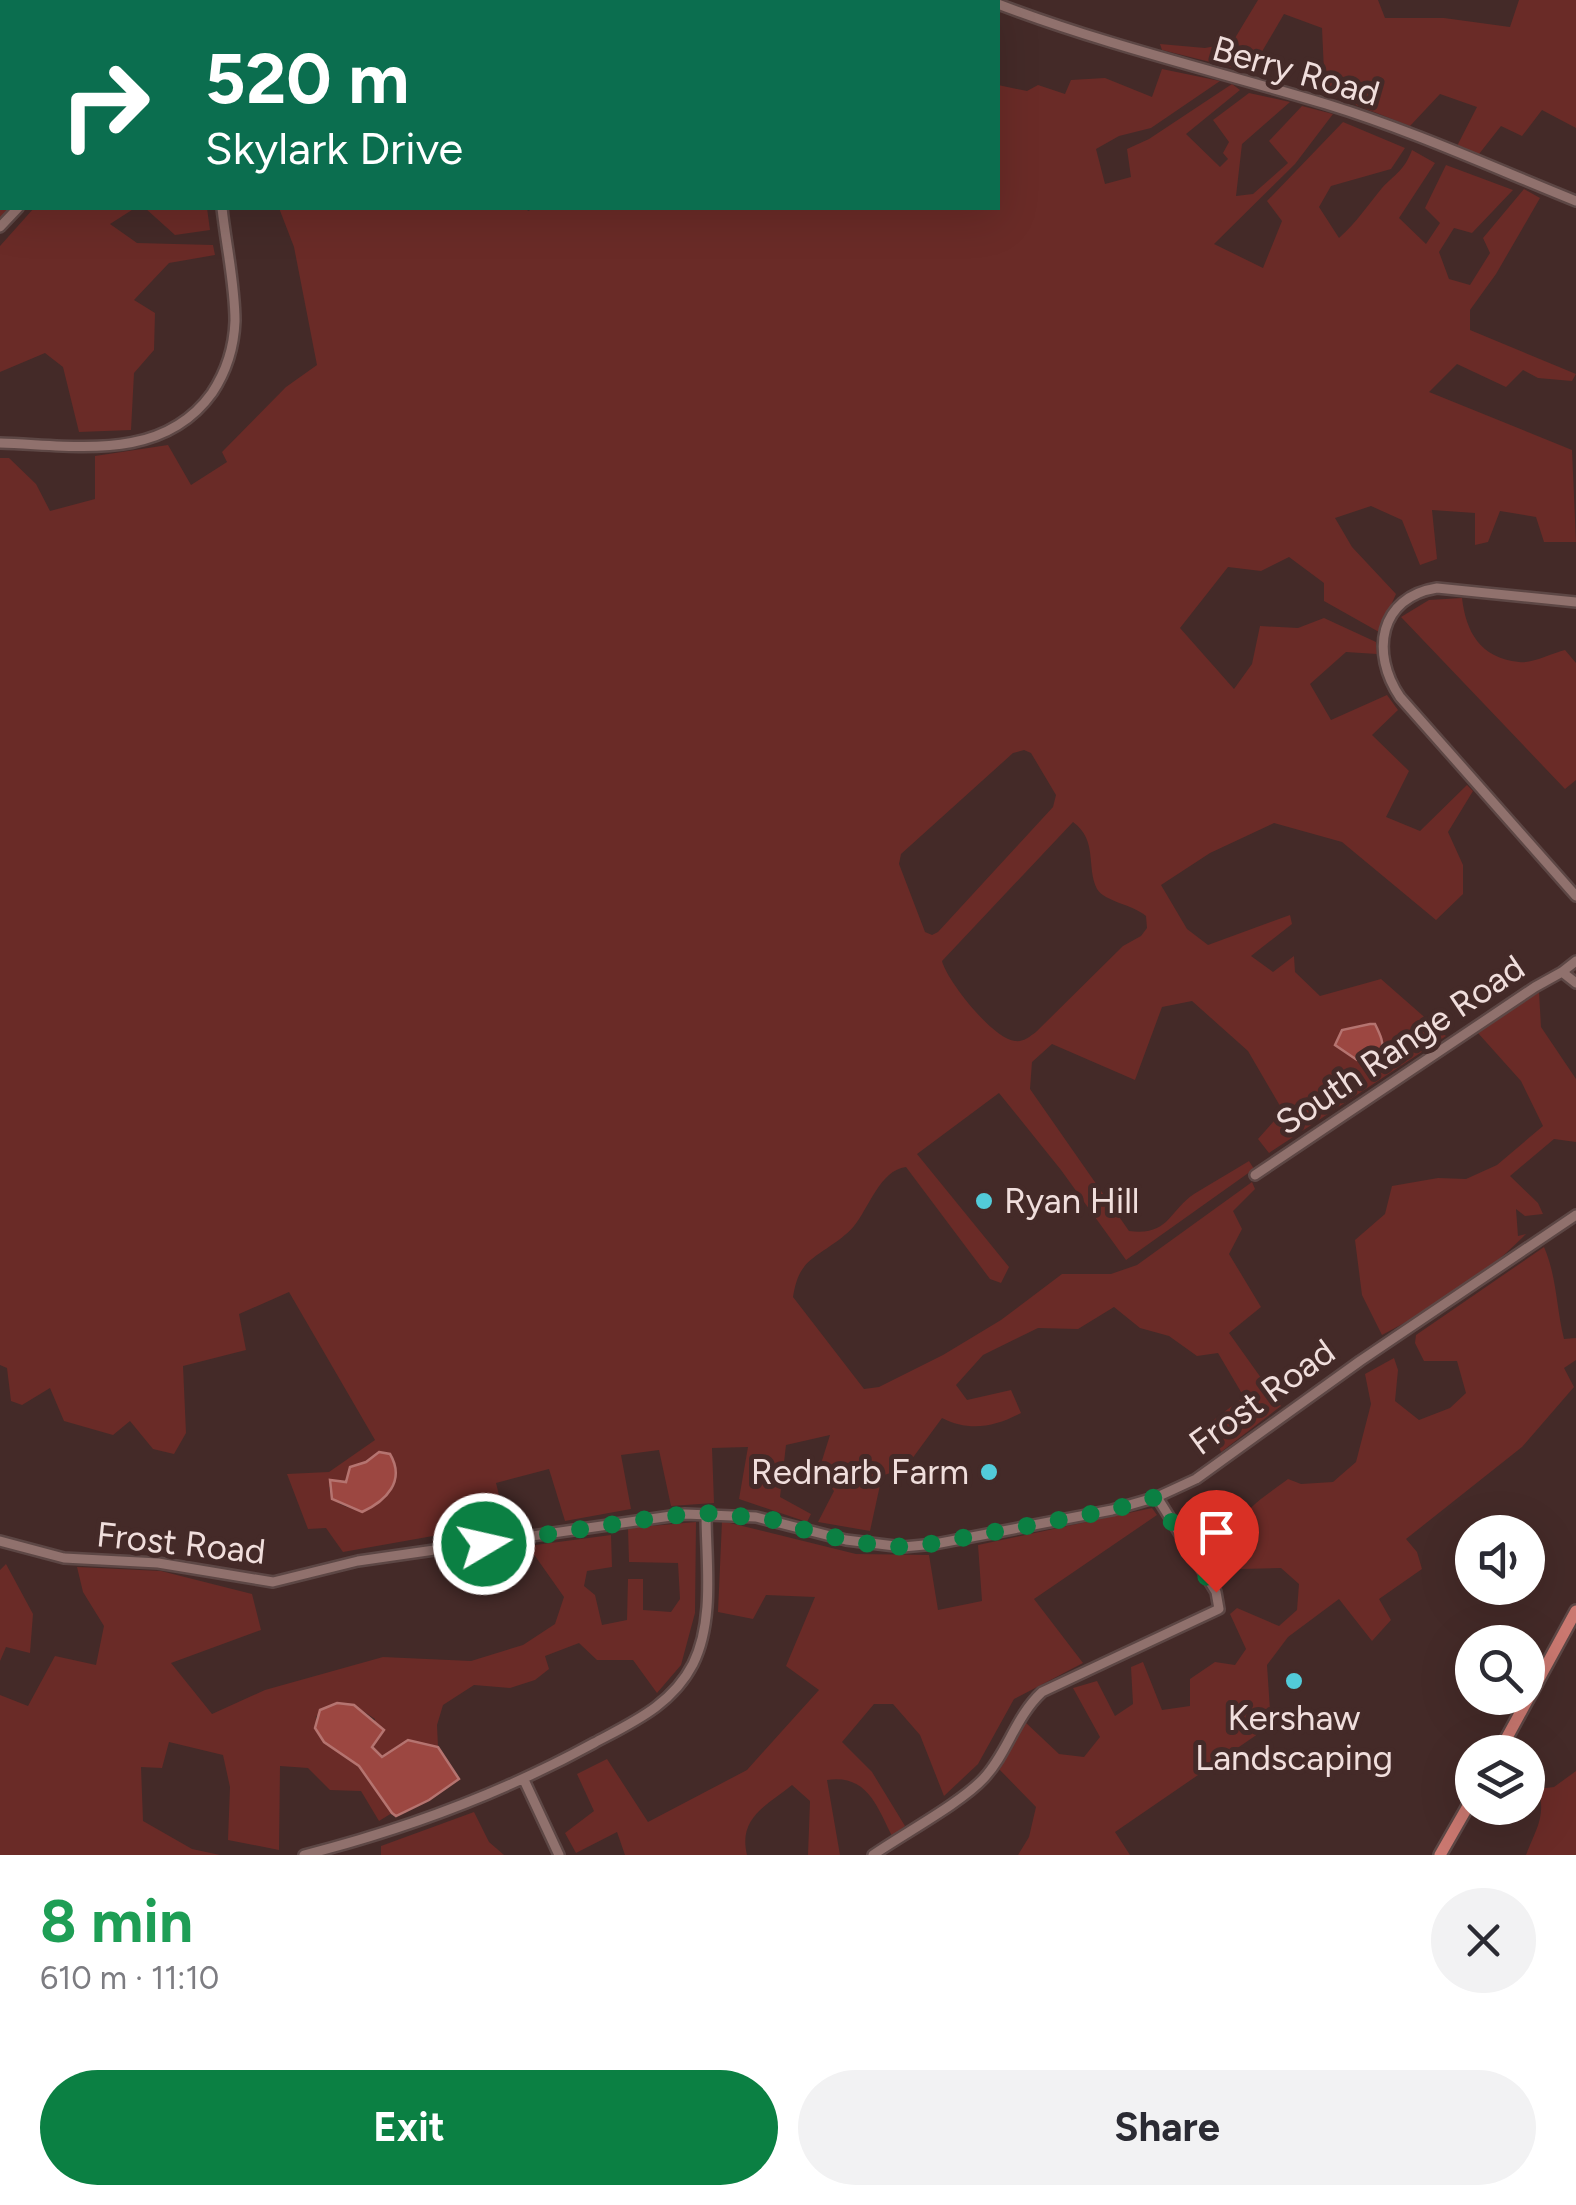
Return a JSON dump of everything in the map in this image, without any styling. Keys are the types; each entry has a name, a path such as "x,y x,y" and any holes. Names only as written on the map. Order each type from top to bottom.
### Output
{"main road":[{"path":"1507,1735 1576,1611"},
{"path":"1440,1855 1457,1825"}],"street":[{"name":"Berry Road","path":"1000,5 1190,68 1329,105 1576,201"},
{"path":"0,443 129,445 168,432 200,408 222,375 234,336 222,210"},
{"path":"1576,602 1426,590 1398,606 1383,645 1388,678 1400,697 1576,896"},
{"path":"1562,972 1576,961"},
{"name":"South Range Road","path":"1255,1175 1520,996 1562,972 1576,983"},
{"name":"Frost Road","path":"0,1541 64,1558 158,1562 273,1582 358,1561 706,1513 756,1517 846,1540 904,1547 1047,1524 1156,1497 1196,1479 1360,1361 1576,1215"},
{"path":"873,1855 981,1781 998,1760 1020,1716 1042,1692 1220,1609 1216,1592 1156,1497"},
{"path":"304,1855 411,1825 524,1780 656,1709 688,1673 699,1648 704,1623 706,1513"},
{"path":"524,1780 559,1855"}],"shaded area":[{"path":"1258,0 1378,0 1385,18 1444,18 1510,27 1519,0 1576,0 1576,128 1542,110 1522,136 1501,126 1479,154 1456,148 1477,107 1440,94 1410,126 1325,93 1322,28 1284,14 1250,72 1162,50 1160,44 1205,48 1232,43"},
{"path":"1162,69 1220,81 1151,128 1119,136 1096,149 1105,184 1131,177 1127,149 1149,139 1232,84 1240,90 1186,134 1220,167 1228,159 1223,153 1229,142 1213,120 1249,93 1290,102 1242,144 1236,196 1253,194 1288,163 1269,141 1302,106 1333,114 1295,164 1214,244 1263,268 1282,221 1267,201 1343,122 1405,148 1391,169 1331,186 1319,207 1339,238 1403,167 1412,150 1435,163 1399,218 1426,244 1440,223 1425,208 1446,165 1513,190 1472,233 1454,228 1439,252 1449,279 1470,285 1490,253 1483,238 1524,189 1540,198 1470,310 1470,330 1576,374 1572,381 1538,378 1523,370 1506,387 1457,364 1429,392 1572,450 1576,542 1544,542 1536,517 1500,511 1488,542 1475,545 1475,513 1432,510 1437,559 1420,565 1402,520 1371,506 1335,518 1352,547 1396,594 1379,632 1324,601 1324,583 1289,557 1261,571 1228,567 1180,628 1234,689 1252,664 1260,626 1298,628 1324,618 1376,642 1377,654 1346,652 1310,684 1331,720 1387,695 1398,710 1372,735 1409,771 1386,817 1420,831 1467,785 1473,791 1448,832 1463,865 1463,894 1436,920 1342,842 1274,823 1210,853 1161,885 1187,929 1208,945 1290,915 1292,924 1251,956 1273,972 1294,956 1295,972 1320,996 1381,979 1446,1036 1269,1153 1258,1139 1283,1111 1248,1051 1192,1001 1162,1007 1135,1080 1052,1044 1032,1062 1030,1089 1129,1231 1142,1232 1160,1226 1194,1194 1249,1161 1254,1169 1126,1260 999,1093 917,1154 1009,1267 1001,1283 990,1279 906,1167 882,1182 848,1232 808,1262 793,1297 864,1389 879,1387 1001,1320 1062,1274 1111,1274 1137,1265 1252,1182 1255,1189 1233,1211 1242,1229 1229,1254 1261,1307 1229,1333 1281,1406 1221,1452 1211,1422 1244,1397 1218,1353 1197,1356 1169,1336 1140,1328 1114,1307 1078,1329 1038,1328 983,1355 956,1385 967,1400 1011,1390 1021,1413 982,1426 942,1418 906,1467 882,1476 870,1531 818,1522 834,1491 819,1470 830,1435 786,1445 780,1497 811,1514 807,1522 739,1499 748,1447 712,1448 714,1503 671,1506 659,1450 621,1455 631,1509 565,1521 549,1469 496,1483 506,1523 343,1552 326,1528 308,1529 287,1474 329,1472 375,1440 289,1292 239,1314 246,1350 183,1366 186,1433 174,1454 153,1449 130,1421 113,1435 64,1421 50,1388 22,1405 11,1401 7,1368 0,1365 0,458 9,458 36,484 50,511 95,499 95,456 168,445 191,485 227,462 222,452 286,387 317,365 294,247 280,210 1000,210 1000,85 1027,91 1038,85 1065,94 1071,80 1105,78 1152,97","holes":["1013,753 1031,753 1056,795 1053,807 938,932 925,932 899,864 901,854","1073,822 1089,845 1097,889 1146,916 1147,928 1123,946 1036,1032 1015,1041 984,1021 962,995 942,961","384,1452 394,1459 395,1478 363,1512 336,1502 329,1487 346,1482 361,1465"]},
{"path":"0,210 11,210 0,223"},
{"path":"32,210 132,210 110,224 137,243 213,245 215,255 169,263 134,300 155,313 154,350 134,373 131,430 79,432 63,367 45,353 0,372 0,246"},
{"path":"147,210 207,210 210,230 175,235"},
{"path":"1462,598 1467,622 1477,641 1494,655 1524,662 1565,650 1576,663 1576,780 1565,789 1401,617 1429,600"},
{"path":"1539,992 1541,1027 1576,1079 1576,1142 1554,1139 1510,1176 1538,1203 1543,1214 1525,1216 1516,1209 1518,1236 1526,1234 1458,1290 1382,1335 1362,1295 1355,1240 1385,1214 1392,1186 1438,1178 1466,1179 1497,1165 1543,1126 1521,1081 1478,1033"},
{"path":"1375,1024 1380,1035 1381,1054 1357,1060 1335,1045 1342,1030"},
{"path":"1544,1247 1564,1339 1576,1338 1576,1360 1564,1368 1574,1387 1522,1447 1406,1539 1417,1552 1422,1569 1379,1599 1391,1620 1372,1641 1339,1599 1288,1637 1267,1665 1271,1725 1115,1832 1130,1855 1018,1855 1029,1837 1036,1807 998,1768 1024,1721 1059,1754 1084,1757 1100,1737 1073,1688 1097,1681 1115,1716 1133,1704 1131,1667 1143,1662 1162,1710 1190,1706 1190,1679 1215,1662 1235,1665 1246,1649 1230,1614 1237,1608 1279,1626 1297,1610 1299,1584 1281,1568 1239,1569 1230,1558 1242,1519 1288,1479 1301,1484 1333,1482 1356,1462 1371,1404 1365,1374 1394,1358 1398,1370 1395,1401 1419,1420 1450,1408 1466,1393 1457,1361 1424,1361 1415,1343 1416,1335"},
{"path":"379,1452 390,1454 396,1473 386,1496 362,1512 332,1499 330,1480 346,1482 350,1467"},
{"path":"1152,1508 1157,1515 1034,1599 1083,1663 1014,1699 978,1764 944,1796 920,1735 893,1704 874,1704 842,1742 872,1772 905,1826 892,1836 869,1794 841,1779 827,1780 840,1855 808,1855 810,1801 792,1785 750,1822 745,1842 747,1855 625,1855 617,1832 576,1853 565,1833 594,1811 577,1774 607,1759 648,1822 747,1770 819,1690 786,1666 815,1597 766,1595 753,1619 718,1612 722,1521 856,1554 929,1555 938,1610 982,1601 978,1545"},
{"path":"696,1522 695,1613 681,1665 657,1693 633,1660 597,1660 579,1643 545,1656 549,1669 535,1680 510,1688 474,1685 443,1705 437,1725 438,1747 408,1740 382,1757 372,1747 375,1719 354,1705 316,1716 324,1741 359,1767 392,1813 379,1821 361,1791 330,1790 308,1768 280,1766 279,1850 228,1840 230,1787 223,1755 169,1742 162,1768 141,1767 143,1821 192,1849 220,1855 0,1855 0,1695 28,1706 55,1656 96,1665 104,1626 83,1592 77,1567 161,1571 252,1594 261,1630 171,1663 212,1714 265,1690 383,1657 471,1661 523,1645 555,1624 564,1597 528,1546 611,1535 612,1567 587,1571 584,1586 595,1595 602,1625 627,1620 628,1579 643,1579 643,1610 671,1612 680,1599 678,1563 629,1562 628,1528"},
{"path":"6,1564 33,1614 30,1653 6,1647 0,1661 0,1570"},
{"path":"337,1703 354,1705 384,1730 372,1747 382,1757 408,1740 438,1747 459,1779 396,1816 359,1766 324,1742 315,1728 320,1710"},
{"path":"1576,1771 1576,1855 1526,1855 1538,1825 1545,1825 1545,1788 1554,1787"},
{"path":"474,1812 489,1842 504,1855 381,1855 381,1846"}],"place":[{"name":"Ryan Hill","path":"984,1201"},
{"name":"Rednarb Farm","path":"989,1472"},
{"name":"Kershaw Landscaping","path":"1294,1681"}],"route":[{"path":"484,1544 711,1513 774,1520 818,1534 885,1547 919,1546 1112,1510 1156,1497 1216,1592"}]}
